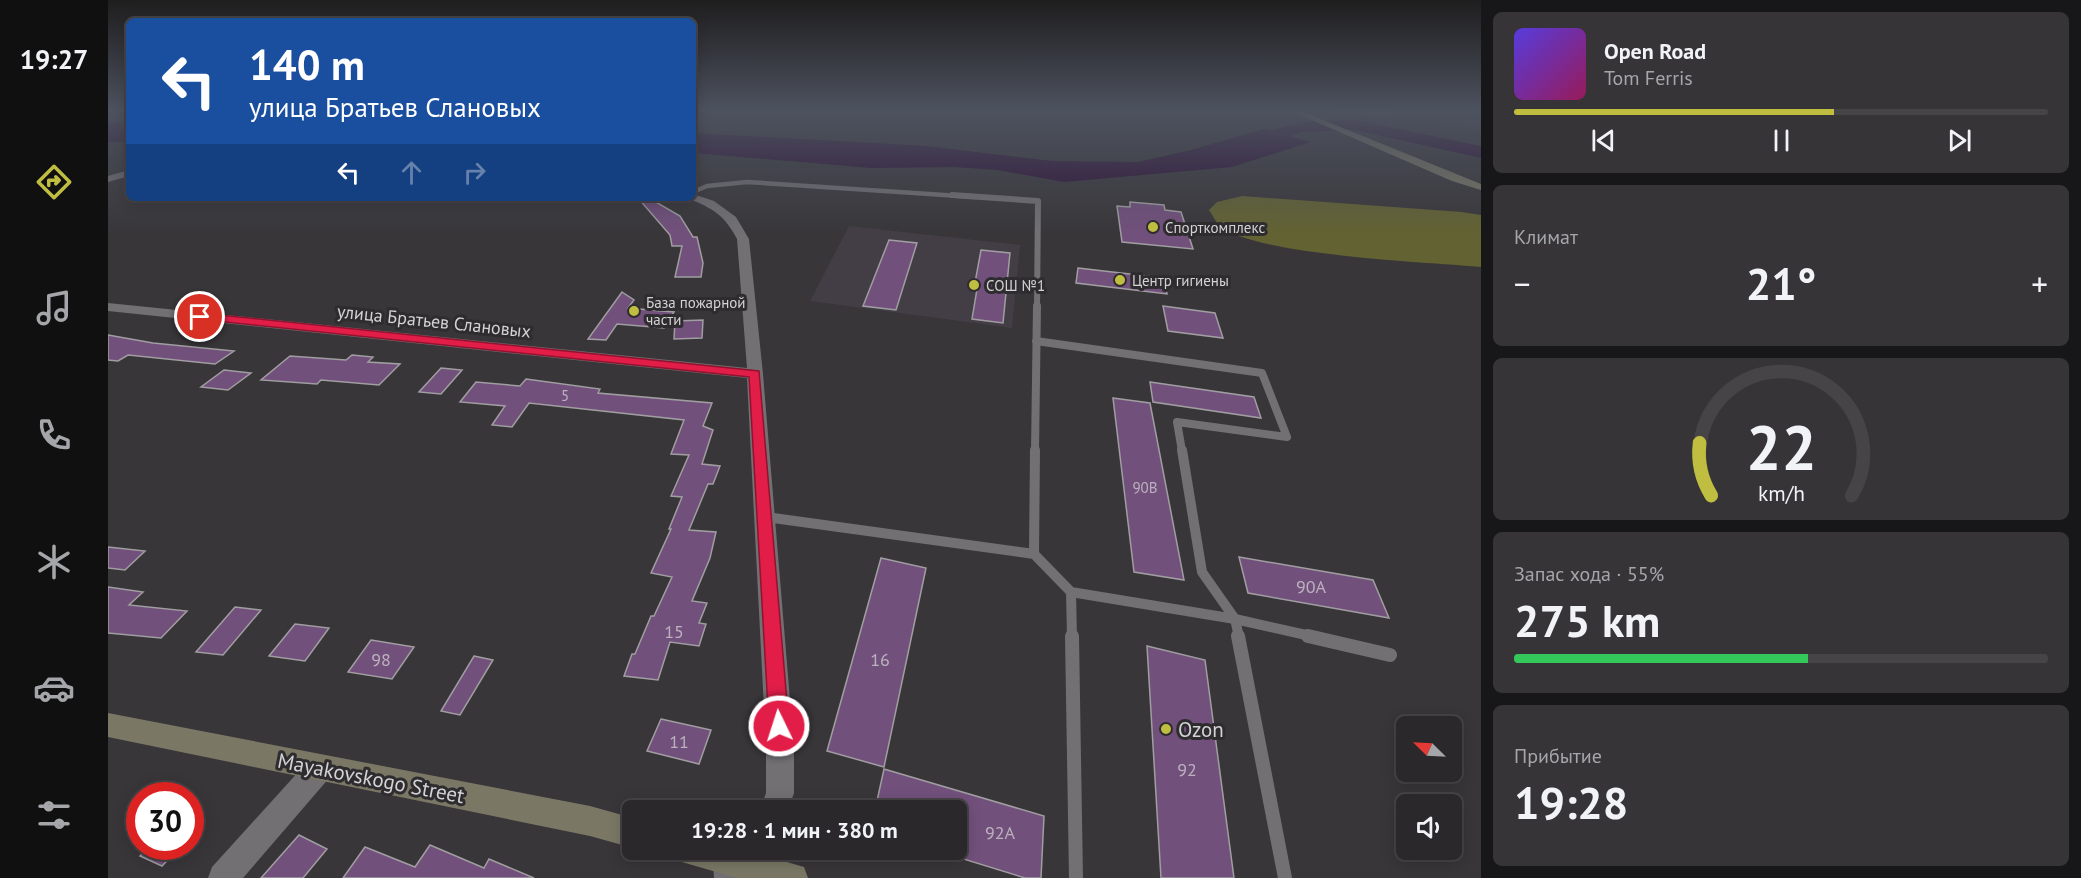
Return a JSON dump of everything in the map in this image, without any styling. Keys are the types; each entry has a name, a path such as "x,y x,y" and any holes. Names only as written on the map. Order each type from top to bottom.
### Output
{"main road":[{"path":"1393,152 1456,179 1481,187"},
{"name":"Mayakovskogo Street","path":"108,725 590,821 622,830"},
{"path":"734,863 793,878"}],"street":[{"path":"108,179 126,173"},
{"path":"696,198 710,203 732,219 743,239 766,517 780,748 780,793 778,800"},
{"name":"улица Братьев Слановых","path":"108,307 755,374"},
{"path":"223,878 320,768"}],"lane":[{"path":"696,191 707,186 747,182 1038,201 1034,554"},
{"path":"1036,341 1262,372 1287,437 1177,422 1202,572 1234,619 1285,878"},
{"path":"766,517 1034,554 1071,592 1234,619 1390,655"},
{"path":"1071,592 1076,878"}],"shaded area":[{"path":"696,152 976,152 1052,161 1138,162 1182,152 1279,152 1232,167 1064,182 998,170 954,167 871,168"},
{"path":"1242,196 1481,215 1481,267 1303,251 1238,236 1219,225 1209,210 1217,202"},
{"path":"849,226 1020,245 1012,328 810,301"}],"building":[{"path":"641,201 654,201 680,216 693,237 697,237 703,263 701,277 675,277 682,246 672,246 670,235"},
{"name":"Спорткомплекс","path":"1130,202 1164,205 1165,210 1181,212 1193,249 1122,242 1117,206 1130,207"},
{"path":"889,240 917,243 896,310 863,306"},
{"path":"981,250 1010,253 1003,323 972,319 977,289 974,288"},
{"name":"Центр гигиены","path":"1078,268 1164,278 1167,294 1076,283"},
{"path":"622,292 634,300 628,308 674,312 664,328 617,324 606,340 588,339"},
{"path":"1163,306 1215,313 1223,338 1168,331"},
{"path":"703,320 702,338 674,339 675,321"},
{"path":"108,335 153,343 234,351 215,364 128,355 118,361 108,360"},
{"path":"352,355 373,357 368,362 400,364 379,385 321,380 317,384 261,380 290,356 346,360"},
{"path":"441,368 462,370 441,394 419,392"},
{"path":"224,370 251,373 228,390 201,387"},
{"path":"526,379 600,389 598,393 712,403 703,426 713,430 702,464 720,466 713,484 708,484 689,530 716,532 710,558 692,601 707,603 699,623 706,624 699,646 670,642 658,680 624,676 632,654 635,654 651,616 654,616 672,577 651,573 671,529 669,529 682,497 671,496 689,455 671,454 684,420 529,403 512,427 492,425 505,406 460,402 476,382 520,386"},
{"path":"1150,382 1254,397 1261,418 1153,402"},
{"path":"1113,398 1150,403 1184,580 1134,572"},
{"path":"108,547 145,551 125,570 108,568"},
{"path":"1239,557 1373,580 1389,618 1248,593"},
{"path":"881,558 926,568 884,767 827,751"},
{"path":"108,587 143,592 129,605 187,611 161,638 108,633"},
{"path":"235,607 261,610 223,655 196,652"},
{"path":"295,624 329,628 305,661 269,656"},
{"path":"371,640 414,647 392,679 348,672"},
{"path":"1147,646 1205,660 1234,878 1161,878"},
{"path":"474,656 493,660 460,715 441,711"},
{"path":"661,719 711,730 699,764 647,751"},
{"path":"884,769 1044,816 1041,878 1025,878 967,860 967,800 877,800"},
{"path":"299,835 327,849 303,878 261,878"},
{"path":"430,845 484,868 489,859 534,878 343,878 365,847 415,867"},
{"path":"149,860 168,860 162,866"}],"place":[{"name":"Спорткомплекс","path":"1153,227"},
{"name":"Центр гигиены","path":"1120,280"},
{"name":"СОШ №1","path":"974,285"},
{"name":"База пожарной части","path":"634,311"},
{"name":"Ozon","path":"1166,729"}],"route":[{"path":"200,317 755,374 779,726"}]}
